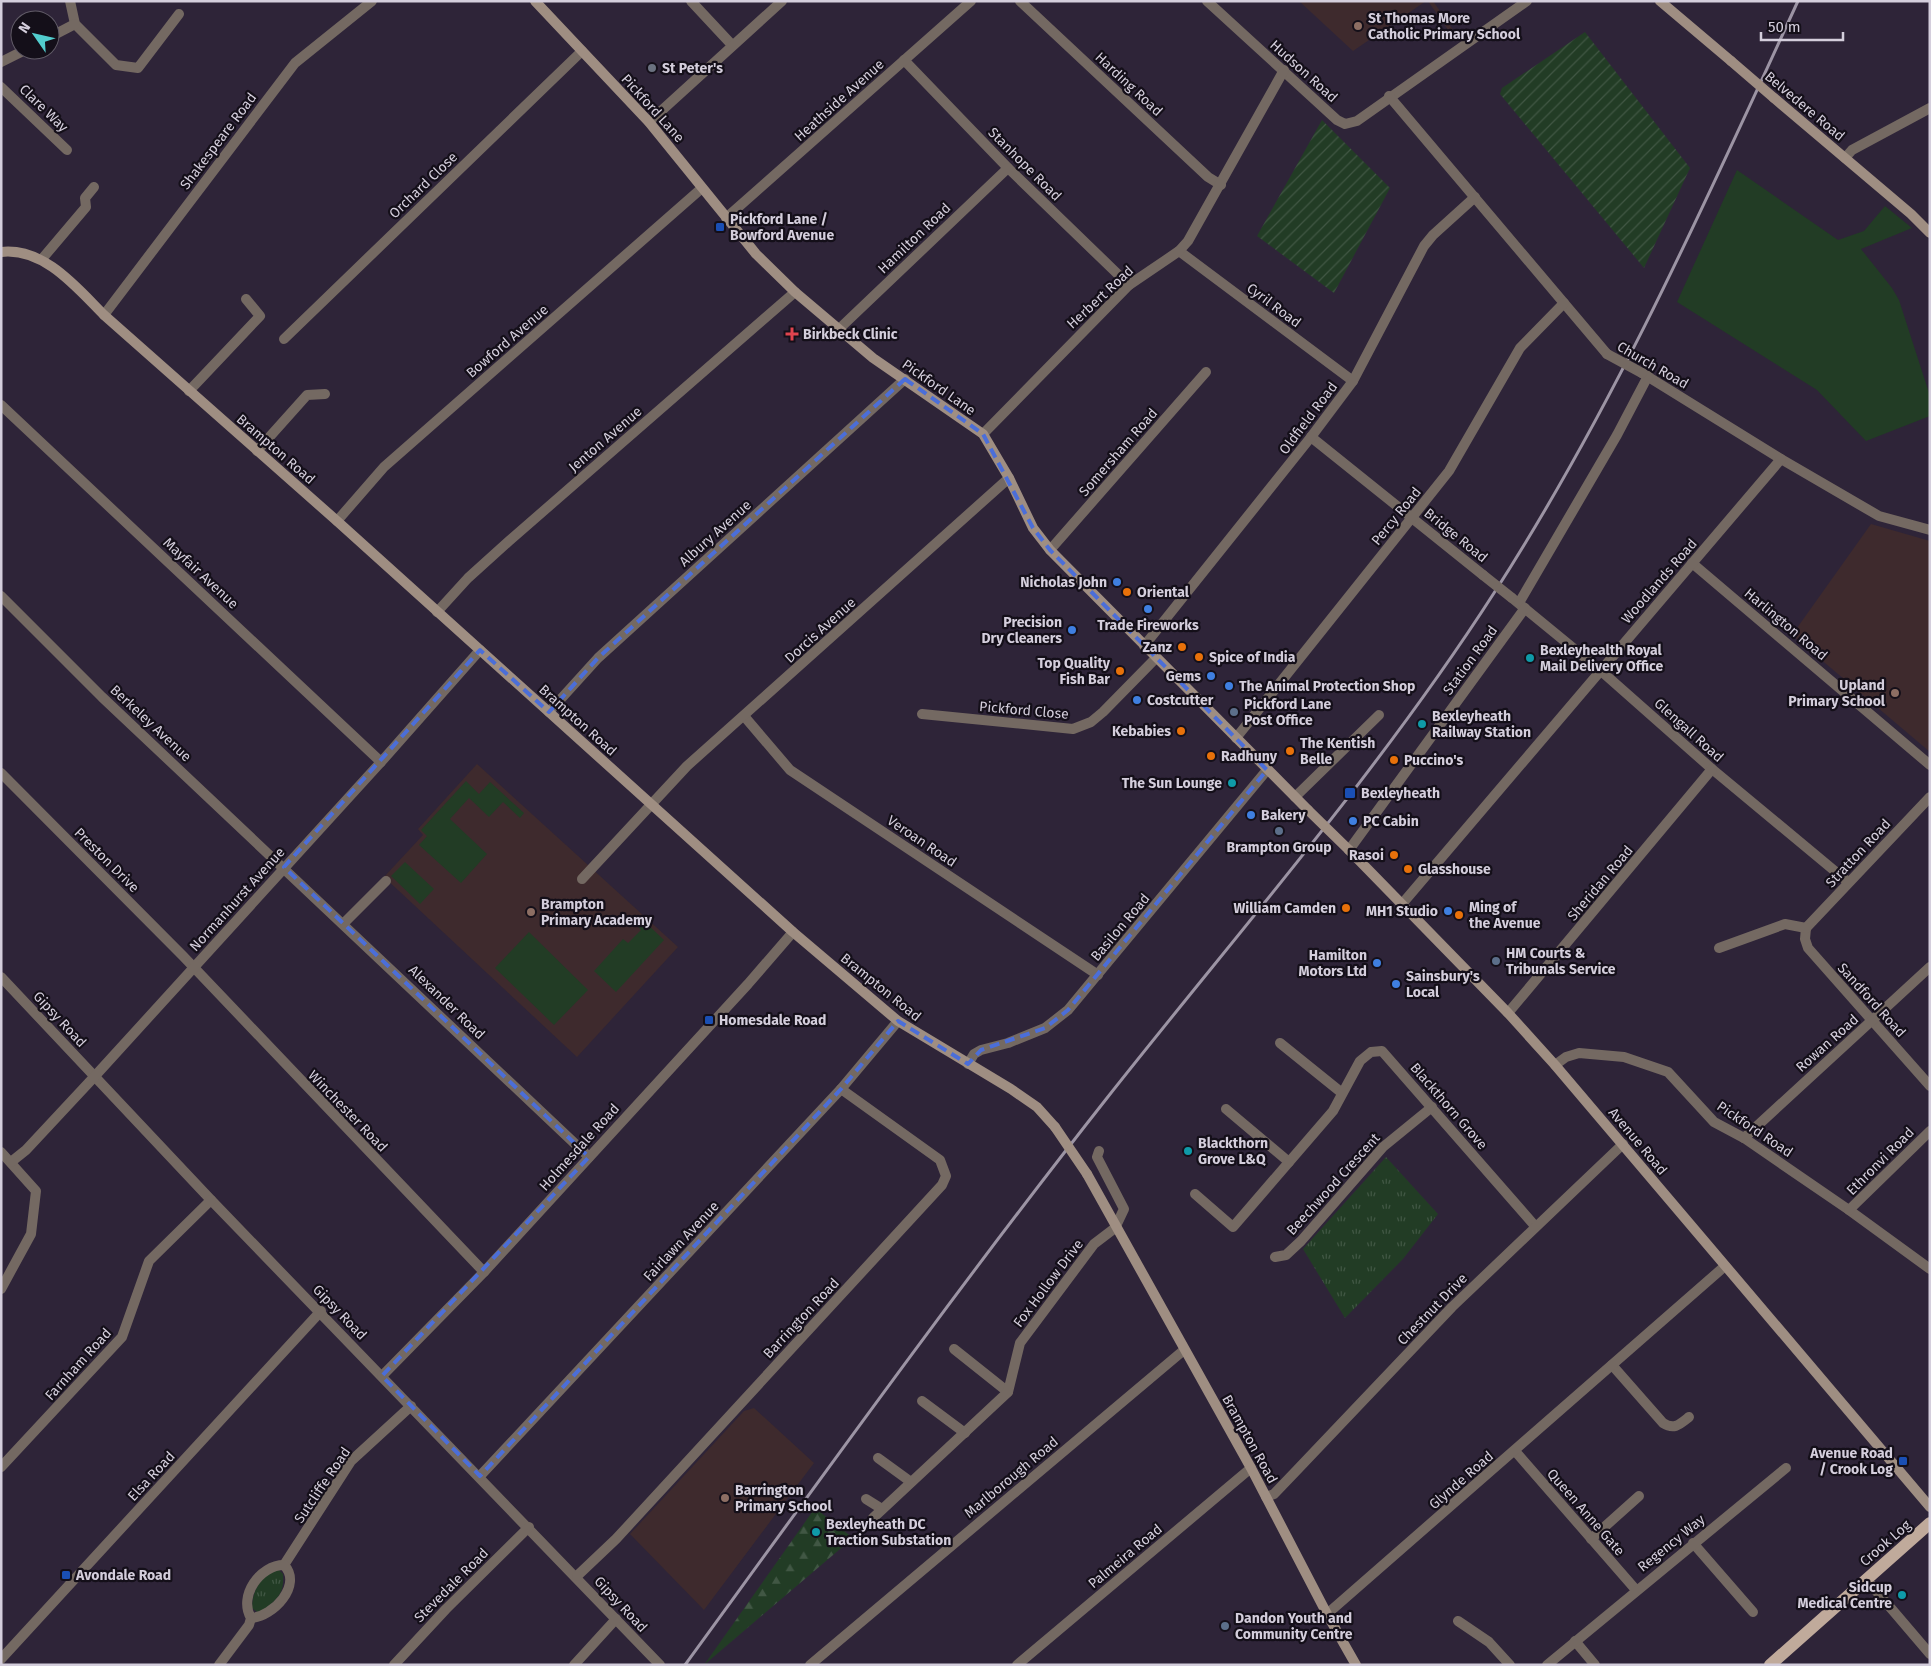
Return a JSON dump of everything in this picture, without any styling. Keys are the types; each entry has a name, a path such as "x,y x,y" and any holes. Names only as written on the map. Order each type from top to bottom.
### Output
{"main road":[{"name":"Crook Log","path":"1770,1665 1930,1523"}],"street":[{"path":"70,1 75,24 116,65 138,68 179,14"},
{"path":"352,1 361,9"},
{"name":"Shakespeare Road","path":"104,315 295,63 372,1"},
{"name":"Pickford Lane","path":"535,1 649,122 756,254 795,292 873,358 982,434 1009,478 1034,528 1050,550 1308,810"},
{"path":"691,1 732,46"},
{"path":"649,122 782,1"},
{"name":"Heathside Avenue","path":"726,218 971,1"},
{"name":"Harding Road","path":"1020,1 1208,177 1221,185"},
{"name":"Hudson Road","path":"1207,1 1337,120 1345,124 1357,121 1389,96"},
{"path":"1389,96 1527,1"},
{"name":"Belvedere Road","path":"1660,1 1930,233"},
{"path":"60,32 75,24"},
{"name":"Orchard Close","path":"284,339 582,51"},
{"name":"Stanhope Road","path":"904,60 1008,168 1129,285"},
{"name":"Herbert Road","path":"982,434 1129,285 1179,251 1188,241 1284,70"},
{"name":"Clare Way","path":"1,86 68,150"},
{"name":"Church Road","path":"1389,96 1607,354 1879,516 1930,530"},
{"path":"1845,158 1852,150 1930,108"},
{"name":"Hamilton Road","path":"839,329 1008,168"},
{"path":"42,259 86,207 85,198 94,186"},
{"name":"Bowford Avenue","path":"337,521 384,467 702,188"},
{"name":"Oldfield Road","path":"1144,646 1311,437 1353,381 1424,246 1433,235 1475,198"},
{"name":"Brampton Road","path":"1,252 10,251 42,259 76,287 189,392 337,521 792,932 898,1021 1012,1089 1036,1107 1056,1127 1087,1174 1115,1228 1251,1468 1327,1614 1356,1665"},
{"name":"Cyril Road","path":"1179,251 1353,381"},
{"name":"Jenton Avenue","path":"437,612 468,578 509,541 795,292"},
{"path":"189,392 260,316 246,299"},
{"name":"Percy Road","path":"1236,738 1449,471 1520,348 1564,304"},
{"name":"Somersham Road","path":"1050,550 1206,372"},
{"name":"Station Road","path":"1349,850 1519,603 1617,435 1645,375"},
{"name":"Albury Avenue","path":"549,712 598,658 905,379"},
{"path":"258,452 307,395 325,394"},
{"name":"Mayfair Avenue","path":"1,405 381,762"},
{"name":"Bridge Road","path":"1311,437 1519,603"},
{"name":"Woodlands Road","path":"1402,904 1781,459"},
{"name":"Dorcis Avenue","path":"582,879 687,766 1009,478"},
{"name":"Harlington Road","path":"1692,563 1930,765"},
{"name":"Berkeley Avenue","path":"1,596 102,697 284,867"},
{"name":"Glengall Road","path":"1519,603 1600,670 1712,769 1848,882"},
{"name":"Normanhurst Avenue","path":"11,1162 26,1150 94,1076 381,762 480,650"},
{"name":"Pickford Close","path":"922,714 1073,729 1091,722 1103,712 1156,658"},
{"path":"1295,797 1379,715"},
{"name":"Veroan Road","path":"744,716 790,770 1098,975"},
{"name":"Sheridan Road","path":"1508,1013 1712,769"},
{"name":"Basilon Road","path":"968,1064 974,1054 981,1050 1008,1044 1045,1028 1068,1010 1267,770"},
{"name":"Preston Drive","path":"1,772 192,968"},
{"name":"Stratton Road","path":"1806,928 1930,797"},
{"name":"Avenue Road","path":"1308,810 1508,1013 1555,1065 1930,1507"},
{"name":"Alexander Road","path":"284,867 589,1156"},
{"path":"344,923 386,881"},
{"path":"1719,948 1786,924 1806,928"},
{"name":"Sandford Road","path":"1806,928 1804,939 1808,948 1930,1086"},
{"name":"Holmesdale Road","path":"382,1376 484,1272 748,984 792,932"},
{"name":"Rowan Road","path":"1744,1138 1930,967"},
{"name":"Winchester Road","path":"192,968 484,1272"},
{"name":"Gipsy Road","path":"1,977 211,1200 480,1476 660,1665"},
{"name":"Fairlawn Avenue","path":"480,1476 841,1089 898,1021"},
{"path":"1280,1044 1342,1093"},
{"name":"Blackthorn Grove","path":"1195,1194 1233,1227 1333,1111 1360,1061 1371,1052 1382,1051 1535,1226"},
{"name":"Pickford Road","path":"1555,1065 1579,1053 1624,1057 1668,1072 1714,1122 1744,1138 1849,1210 1930,1269"},
{"name":"Barrington Road","path":"576,1576 616,1538 942,1185 946,1176 940,1160 841,1089"},
{"name":"Beechwood Crescent","path":"1275,1257 1286,1255 1301,1241 1383,1147 1432,1107"},
{"path":"1226,1109 1288,1162"},
{"name":"Ethronvi Road","path":"1849,1210 1930,1131"},
{"name":"Chestnut Drive","path":"1266,1497 1274,1494 1452,1307 1623,1144"},
{"path":"1099,1151 1097,1157 1124,1209 1115,1228"},
{"path":"1,1152 36,1191 32,1234 1,1289"},
{"name":"Farnham Road","path":"1,1467 122,1337 149,1261 211,1200"},
{"name":"Fox Hollow Drive","path":"1008,1392 1020,1343 1094,1244 1115,1228"},
{"name":"Glynde Road","path":"1327,1614 1725,1266"},
{"name":"Elsa Road","path":"1,1659 320,1311"},
{"path":"872,1518 1008,1392 954,1349"},
{"name":"Marlborough Road","path":"810,1665 1184,1350"},
{"path":"1612,1365 1663,1423 1670,1427 1678,1426 1689,1417"},
{"path":"922,1401 965,1433"},
{"name":"Sutcliffe Road","path":"284,1564 351,1462 411,1406"},
{"name":"Queen Anne Gate","path":"1515,1451 1636,1590"},
{"path":"878,1458 911,1482"},
{"name":"Palmeira Road","path":"1017,1665 1251,1468"},
{"name":"Regency Way","path":"1547,1665 1786,1468"},
{"path":"1591,1539 1639,1496"},
{"path":"866,1499 882,1509"},
{"name":"Stevedale Road","path":"394,1665 446,1609 529,1527"},
{"path":"1693,1543 1753,1612"},
{"path":"219,1665 243,1634 251,1618 248,1598 254,1582 270,1568 284,1564 288,1573 286,1595 273,1611 262,1618 251,1618"},
{"path":"1866,1579 1930,1654"},
{"path":"574,1665 616,1619"},
{"path":"1458,1621 1489,1642 1510,1665"},
{"path":"1576,1641 1595,1665"}],"highlighted area":[{"path":"905,379 983,434 1033,528 1050,550 1267,770 1068,1010 1045,1028 981,1050 968,1064 898,1021 841,1089 480,1476 382,1376 589,1157 284,867 480,650 549,712 598,658"}],"shaded area":[{"name":"St Thomas More Catholic Primary School","path":"1299,1 1426,1 1353,51"},
{"name":"St Thomas More Catholic Primary School","path":"1428,1 1433,1 1458,37 1455,40"},
{"name":"Upland Primary School","path":"1871,524 1930,541 1930,752 1792,635"},
{"name":"Brampton Primary Academy","path":"477,764 678,947 577,1057 384,877 423,835 418,829"},
{"name":"Barrington Primary School","path":"754,1408 814,1463 704,1610 630,1534 744,1411"}],"green space":[{"path":"1585,32 1690,168 1644,268 1500,94 1502,88"},
{"path":"1322,120 1390,188 1334,293 1257,236"},
{"path":"1737,170 1838,240 1864,231 1885,206 1912,228 1861,249 1892,288 1899,300 1930,396 1930,416 1866,441 1817,390 1677,302"},
{"path":"466,781 479,794 490,782 524,813 520,818 503,802 489,817 469,798 450,819 487,854 461,883 419,845 427,836 421,830"},
{"path":"405,862 434,889 420,904 391,876"},
{"path":"641,918 664,940 616,992 594,971 623,939 628,943 641,930 636,924"},
{"path":"529,932 588,990 554,1025 495,968"},
{"path":"1386,1157 1438,1214 1403,1259 1345,1318 1303,1249"},
{"path":"815,1508 853,1538 704,1665"},
{"path":"279,1570 283,1574 281,1592 262,1612 257,1612 252,1608 252,1602 259,1584 267,1575"}],"railway":[{"path":"685,1665 893,1379 999,1238 1107,1098 1356,788 1450,659 1538,522 1618,377 1693,228 1798,1"}],"place":[{"name":"St Thomas More Catholic Primary School","path":"1358,26"},
{"name":"St Peter's","path":"652,68"},
{"name":"Pickford Lane / Bowford Avenue","path":"720,227"},
{"name":"Birkbeck Clinic","path":"792,334"},
{"name":"Nicholas John","path":"1117,582"},
{"name":"Oriental","path":"1127,592"},
{"name":"Trade Fireworks","path":"1148,609"},
{"name":"Precision Dry Cleaners","path":"1072,630"},
{"name":"Zanz","path":"1182,647"},
{"name":"Spice of India","path":"1199,657"},
{"name":"Bexleyhealth Royal Mail Delivery Office","path":"1530,658"},
{"name":"Top Quality Fish Bar","path":"1120,671"},
{"name":"Gems","path":"1211,676"},
{"name":"The Animal Protection Shop","path":"1229,686"},
{"name":"Upland Primary School","path":"1895,693"},
{"name":"Costcutter","path":"1137,700"},
{"name":"Pickford Lane Post Office","path":"1234,712"},
{"name":"Bexleyheath Railway Station","path":"1422,724"},
{"name":"Kebabies","path":"1181,731"},
{"name":"The Kentish Belle","path":"1290,751"},
{"name":"Radhuny","path":"1211,756"},
{"name":"Puccino's","path":"1394,760"},
{"name":"The Sun Lounge","path":"1232,783"},
{"name":"Bexleyheath","path":"1350,793"},
{"name":"Bakery","path":"1251,815"},
{"name":"PC Cabin","path":"1353,821"},
{"name":"Brampton Group","path":"1279,831"},
{"name":"Rasoi","path":"1394,855"},
{"name":"Glasshouse","path":"1408,869"},
{"name":"William Camden","path":"1346,908"},
{"name":"MH1 Studio","path":"1448,911"},
{"name":"Brampton Primary Academy","path":"531,912"},
{"name":"Ming of the Avenue","path":"1459,915"},
{"name":"HM Courts & Tribunals Service","path":"1496,961"},
{"name":"Hamilton Motors Ltd","path":"1377,963"},
{"name":"Sainsbury's Local","path":"1396,984"},
{"name":"Homesdale Road","path":"709,1020"},
{"name":"Blackthorn Grove L&Q","path":"1188,1151"},
{"name":"Avenue Road / Crook Log","path":"1903,1461"},
{"name":"Barrington Primary School","path":"725,1498"},
{"name":"Bexleyheath DC Traction Substation","path":"816,1532"},
{"name":"Avondale Road","path":"66,1575"},
{"name":"Sidcup Medical Centre","path":"1902,1595"},
{"name":"Dandon Youth and Community Centre","path":"1225,1626"}]}
